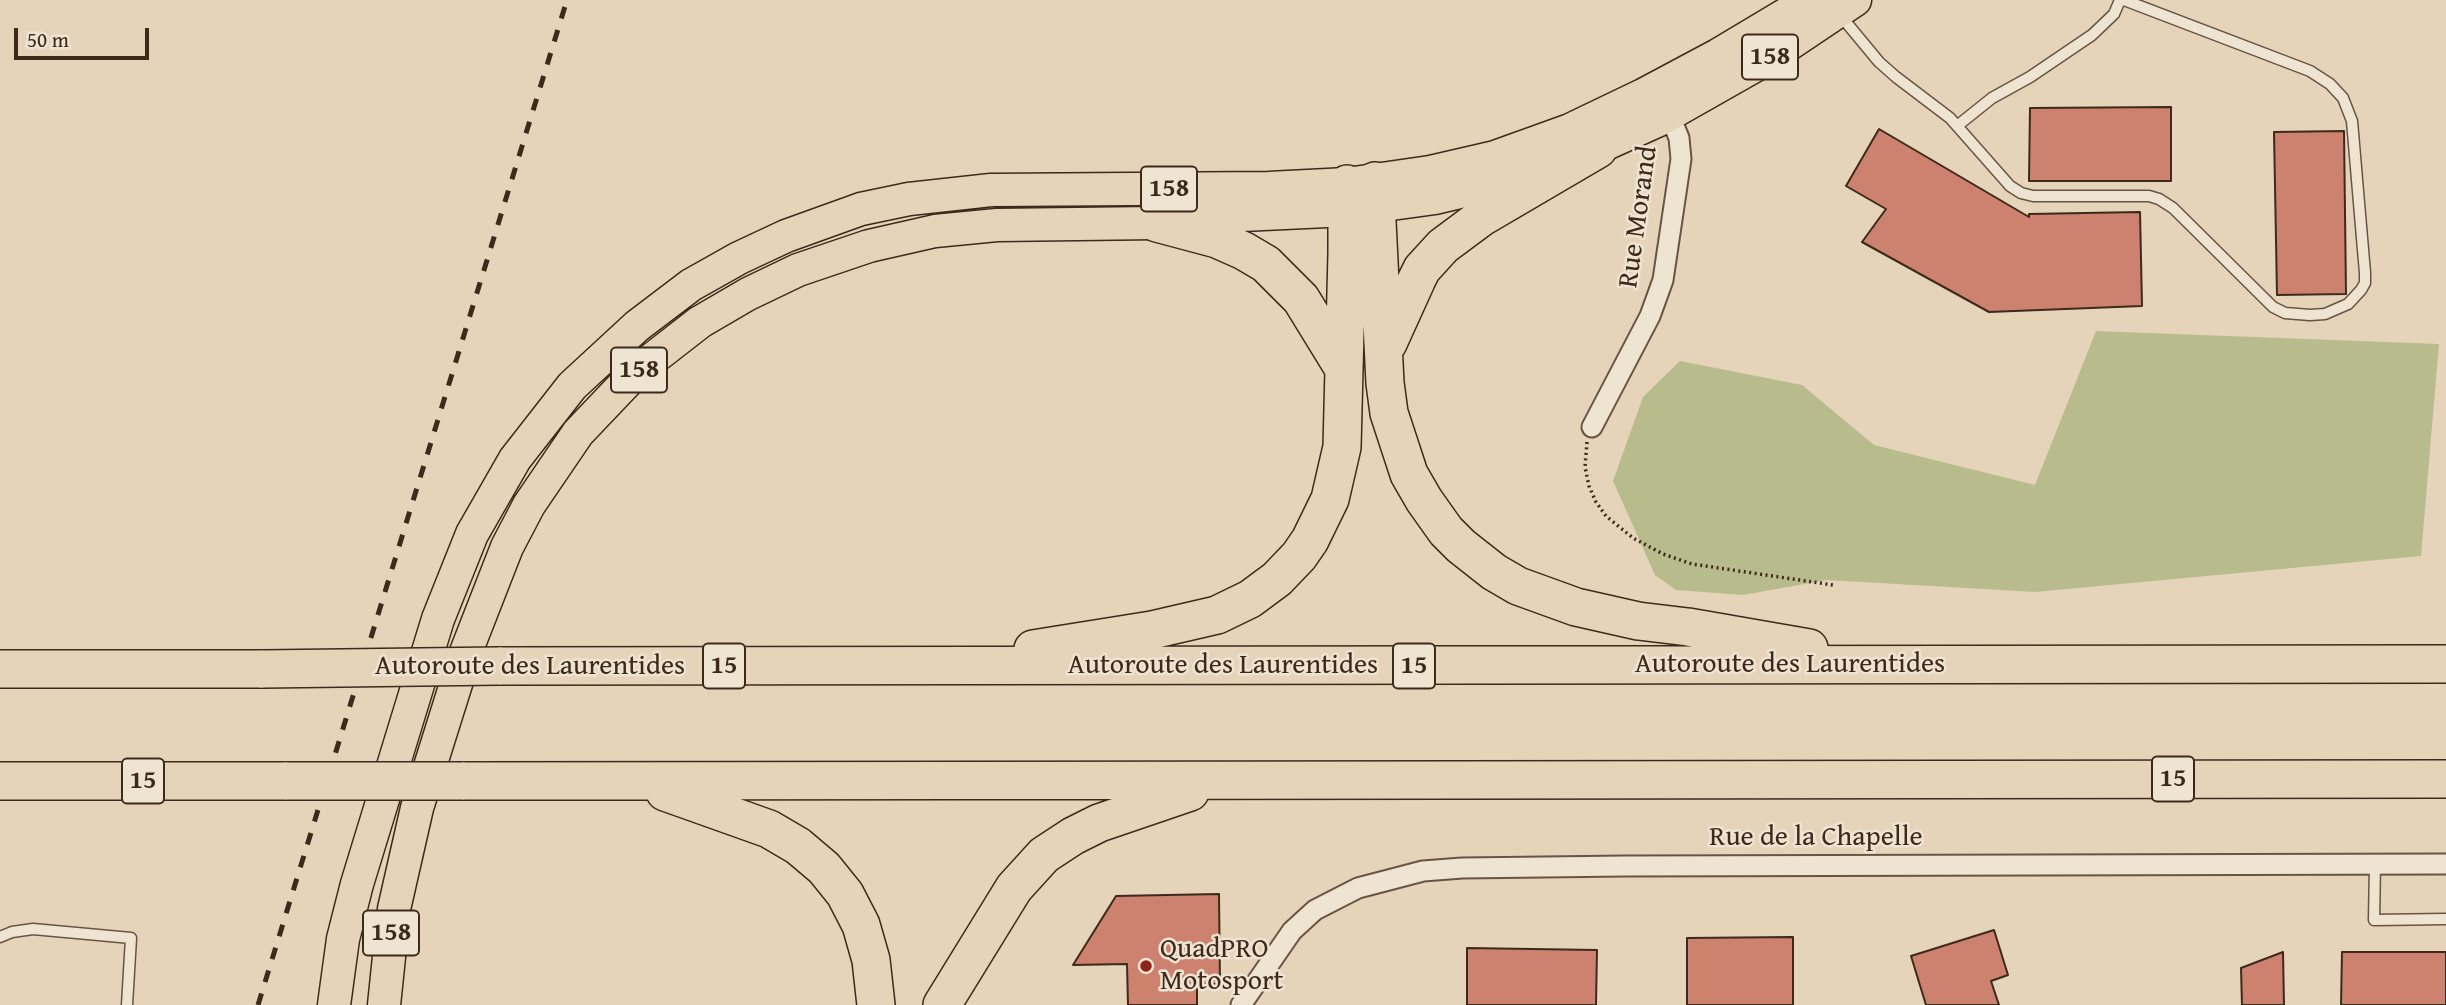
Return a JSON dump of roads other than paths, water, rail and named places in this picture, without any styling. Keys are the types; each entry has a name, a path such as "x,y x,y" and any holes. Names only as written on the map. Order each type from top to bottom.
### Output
{"highway":[{"path":"1384,351 1422,269 1443,246 1482,217 1598,149"},
{"path":"1362,195 1384,351 1389,413 1409,474 1434,516 1461,546 1494,572 1518,586 1548,598 1610,615 1903,665"},
{"path":"925,666 1198,621 1234,608 1262,591 1299,556 1318,527 1330,499 1342,447 1345,369 1362,195"},
{"path":"1157,223 1217,239 1266,264 1301,299 1345,369"},
{"name":"Autoroute des Laurentides","path":"0,669 2446,664"},
{"name":"15","path":"0,781 2446,779"},
{"path":"634,782 752,821 783,836 818,862 845,894 861,925 871,960 876,1005"},
{"path":"942,1005 1014,888 1044,855 1073,836 1100,823 1217,782"}],"main road":[{"name":"158","path":"334,1005 343,939 357,884 438,619 461,556 489,502 533,433 572,386 637,326 691,285 749,253 811,226 885,204 991,190 1269,188 1435,198 1506,181 1598,149 1810,0"},
{"name":"158","path":"384,1005 391,928 417,808 466,652 517,527 561,456 595,413 656,355 700,322 748,294 817,262 869,246 958,227 1157,223 1362,195 1518,150 1570,130 1663,101 1770,57 1841,4"}],"street":[{"name":"Rue Morand","path":"1592,427 1650,316 1663,280 1681,159 1679,138 1663,101"},
{"name":"Rue de la Chapelle","path":"1241,1005 1292,931 1315,910 1358,888 1423,871 1482,867 2446,864"}],"lane":[{"path":"1841,4 1879,62 1930,101 1957,126 2010,187 2021,193 2033,196 2149,196 2159,199 2173,208 2273,307 2285,313 2325,314 2348,304 2365,283 2352,121 2343,98 2330,84 2311,71 2122,0 2114,14 2092,35 2030,77 1992,98 1957,126"},
{"path":"2375,864 2374,920 2446,919"},
{"path":"0,937 33,929 131,938 127,1005"}],"railway":[{"path":"258,1005 567,0"}],"place":[{"name":"QuadPRO Motosport","path":"1146,966"}]}
